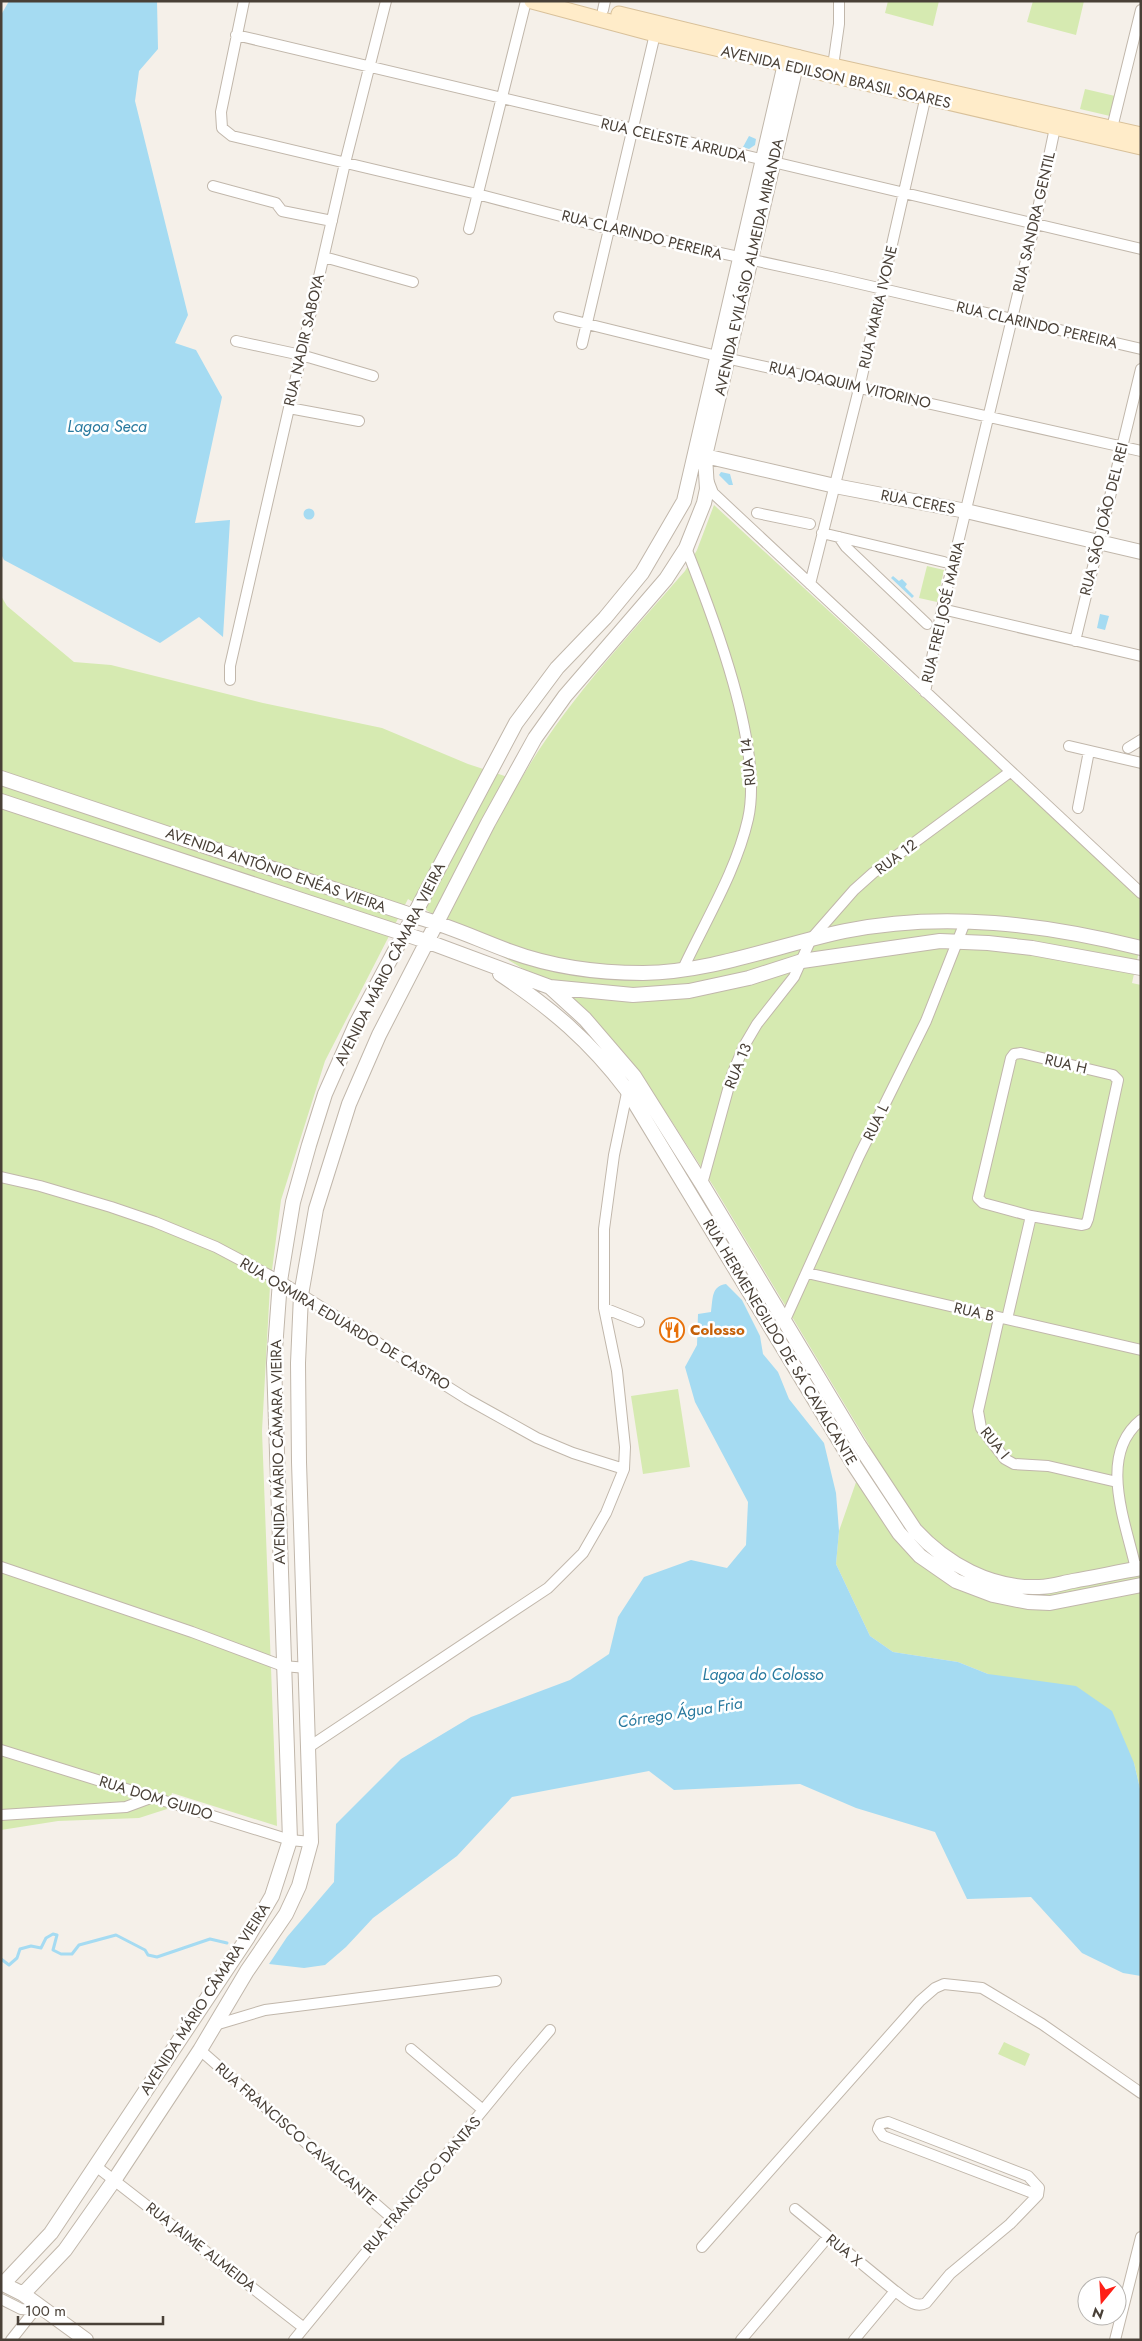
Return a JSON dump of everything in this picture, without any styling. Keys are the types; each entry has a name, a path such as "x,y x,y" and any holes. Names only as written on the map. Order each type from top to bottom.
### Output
{"main road":[{"name":"AVENIDA EDILSON BRASIL SOARES","path":"532,1 655,34 791,61 1056,121 1141,147"},
{"name":"AVENIDA EDILSON BRASIL SOARES","path":"569,1 604,6 791,61 833,66 927,92"},
{"name":"AVENIDA EDILSON BRASIL SOARES","path":"1056,121 1112,128 1141,135"}],"street":[{"path":"236,35 244,1"},
{"name":"RUA NADIR SABOYA","path":"230,680 230,666 288,408 368,67 386,1"},
{"path":"469,229 526,1"},
{"path":"833,66 839,24 839,1"},
{"path":"1112,128 1141,10"},
{"path":"582,344 655,34"},
{"name":"RUA CELESTE ARRUDA","path":"236,35 767,162 1141,248"},
{"name":"RUA CLARINDO PEREIRA","path":"236,35 221,112 222,128 232,136 477,194 610,229 745,260 881,288 1141,349"},
{"name":"AVENIDA EVILÁSIO ALMEIDA MIRANDA","path":"707,477 698,456 791,61"},
{"name":"RUA MARIA IVONE","path":"810,584 818,528 835,486 905,194 927,92"},
{"name":"RUA SANDRA GENTIL","path":"990,416 1035,223 1056,121"},
{"path":"214,186 276,202 282,211 332,221"},
{"path":"324,257 413,282"},
{"name":"RUA JOAQUIM VITORINO","path":"559,317 859,389 990,416 1141,451"},
{"path":"236,341 301,355 373,376"},
{"name":"RUA SÃO JOÃO DEL REI","path":"1075,641 1141,368"},
{"path":"288,408 360,421"},
{"name":"RUA FREI JOSÉ MARIA","path":"925,692 942,609 990,416"},
{"name":"RUA CERES","path":"698,456 835,486 966,511 1141,552"},
{"name":"AVENIDA MÁRIO CÂMARA VIEIRA","path":"2,2283 51,2233 97,2167 266,1908 278,1882 290,1840 274,1363 280,1281 293,1202 326,1094 356,1024 516,723 557,668 605,618 642,573 684,501 698,456"},
{"path":"707,477 713,493 1141,893"},
{"name":"AVENIDA MÁRIO CÂMARA VIEIRA","path":"23,2294 65,2250 115,2179 200,2050 247,1971 292,1902 299,1886 311,1842 307,1668 298,1462 298,1363 301,1295 316,1209 349,1104 379,1035 426,941 535,738 565,696 666,579 686,548 704,503 707,477"},
{"path":"757,513 818,528 839,537 944,562"},
{"path":"839,537 846,547 927,624"},
{"name":"RUA 14","path":"682,971 743,840 751,797 748,751 742,717 714,626 686,548"},
{"path":"942,609 1141,656"},
{"path":"1128,748 1141,740"},
{"path":"1069,746 1141,763"},
{"path":"1078,808 1089,751"},
{"name":"RUA 12","path":"802,961 811,939 854,890 1010,772"},
{"name":"AVENIDA ANTÔNIO ENÉAS VIEIRA","path":"1,778 414,916 437,922 510,951 561,966 642,973 682,971 746,958 811,939 865,928 919,922 1008,924 1065,931 1141,948"},
{"name":"AVENIDA ANTÔNIO ENÉAS VIEIRA","path":"1,800 426,941 550,987 633,995 689,991 749,978 802,961 894,946 958,941 1032,948 1141,968"},
{"name":"RUA L","path":"784,1320 859,1156 926,1021 966,922"},
{"name":"RUA HERMENEGILDO DE SÁ CAVALCANTE","path":"481,961 543,1002 576,1031 607,1063 627,1090 854,1465 899,1533 920,1556 956,1582 993,1596 1028,1602 1050,1603 1141,1585"},
{"name":"RUA 13","path":"702,1184 732,1074 740,1056 757,1024 794,977 802,961"},
{"name":"RUA HERMENEGILDO DE SÁ CAVALCANTE","path":"550,987 585,1019 634,1076 702,1184 859,1445 915,1530 948,1560 997,1582 1039,1588 1138,1568"},
{"name":"RUA H","path":"1018,1053 1113,1075 1118,1084 1086,1224 1078,1225 1031,1216 983,1203 978,1198 1011,1058 1018,1053"},
{"path":"309,1747 548,1588 583,1553 606,1512 624,1469 625,1447 618,1381 604,1308 604,1229 614,1155 627,1090 634,1076"},
{"name":"RUA OSMIRA EDUARDO DE CASTRO","path":"1,1177 40,1186 155,1222 216,1247 280,1281 467,1399 537,1438 573,1453 624,1469"},
{"path":"1003,1318 1031,1216"},
{"name":"RUA B","path":"807,1273 1141,1350"},
{"path":"604,1308 639,1322"},
{"name":"RUA I","path":"1003,1318 978,1411 981,1428 1005,1459 1014,1464 1048,1466 1117,1482"},
{"path":"1138,1568 1117,1482 1119,1450 1127,1435 1141,1420"},
{"path":"1,1567 192,1632 283,1666 307,1668"},
{"name":"RUA DOM GUIDO","path":"1,1750 290,1840 311,1842"},
{"path":"1,1815 126,1807 153,1797"},
{"path":"215,2025 265,2010 496,1981"},
{"path":"702,2247 920,2001 935,1988 944,1984 975,1986 993,1993 1042,2024 1141,2093"},
{"name":"RUA FRANCISCO DANTAS","path":"294,2340 550,2030"},
{"path":"411,2049 483,2110"},
{"name":"RUA FRANCISCO CAVALCANTE","path":"200,2050 393,2219"},
{"path":"888,2122 1021,2173 1035,2182 1039,2188 1038,2195 883,2136 878,2129 880,2124 888,2122"},
{"name":"RUA JAIME ALMEIDA","path":"97,2167 115,2179 304,2328"},
{"name":"RUA X","path":"795,2209 914,2304 926,2303 950,2274 1010,2224 1038,2195"},
{"path":"741,2340 828,2237"},
{"path":"1115,2340 1141,2237"},
{"path":"2,2283 23,2294 40,2311 86,2340"},
{"path":"854,2340 895,2290"},
{"path":"1,2299 22,2309 40,2311"},
{"path":"11,2340 40,2311"}],"green space":[{"path":"888,1 939,1 933,26 885,13"},
{"path":"1033,1 1084,1 1076,35 1027,22"},
{"path":"1085,89 1115,96 1110,116 1080,109"},
{"path":"714,505 1141,899 1141,942 1132,983 1141,985 1141,1793 1134,1763 988,1674 958,1662 893,1652 870,1636 836,1564 839,1531 869,1445 714,1187 669,1117 622,1051 568,996 408,899 325,1061 281,1200 270,1286 262,1431 277,1826 172,1793 167,1809 139,1818 58,1821 1,1830 1,596 7,606 74,662 111,665 263,703 382,728 468,764 520,781 537,753 576,698 685,571 697,550"},
{"path":"927,566 944,570 937,602 919,598"},
{"path":"678,1389 690,1467 643,1474 631,1396"},
{"path":"1004,2042 1030,2054 1025,2066 998,2054"}],"water":[{"name":"Lagoa Seca","path":"9,1 157,1 158,49 139,71 135,101 188,315 175,343 196,350 222,397 195,523 230,520 223,637 199,617 160,643 4,560 1,554 1,15"},
{"path":"749,136 756,139 755,145 749,149 743,147"},
{"path":"721,472 730,474 733,485 729,485 719,475"},
{"path":"307,509 311,509 314,514 313,518 307,519 304,516 304,512"},
{"path":"893,576 899,581 902,579 907,584 905,587 914,596 912,598 891,578"},
{"path":"1100,614 1109,616 1105,630 1097,628"},
{"name":"Lagoa do Colosso","path":"726,1284 742,1300 760,1336 763,1354 778,1372 789,1399 824,1443 836,1493 839,1531 836,1564 870,1636 893,1652 958,1662 988,1674 1076,1686 1112,1711 1134,1763 1141,1793 1141,1976 1123,1973 1082,1953 1031,1897 967,1899 935,1832 856,1808 800,1784 674,1790 649,1771 512,1797 457,1856 373,1918 346,1947 325,1965 304,1968 269,1964 287,1937 334,1882 336,1824 401,1759 471,1717 570,1680 609,1654 618,1617 644,1577 691,1560 727,1568 746,1545 748,1502 695,1402 685,1367 697,1345 698,1314 711,1312 715,1290 721,1285"}],"waterway":[{"name":"Córrego Água Fria","path":"1,1959 9,1965 17,1958 20,1949 31,1946 41,1948 46,1938 53,1934 57,1935 53,1950 61,1954 72,1954 79,1945 116,1935 145,1950 148,1955 157,1957 210,1939 227,1943"}],"place":[{"name":"Colosso","path":"672,1330"}]}
